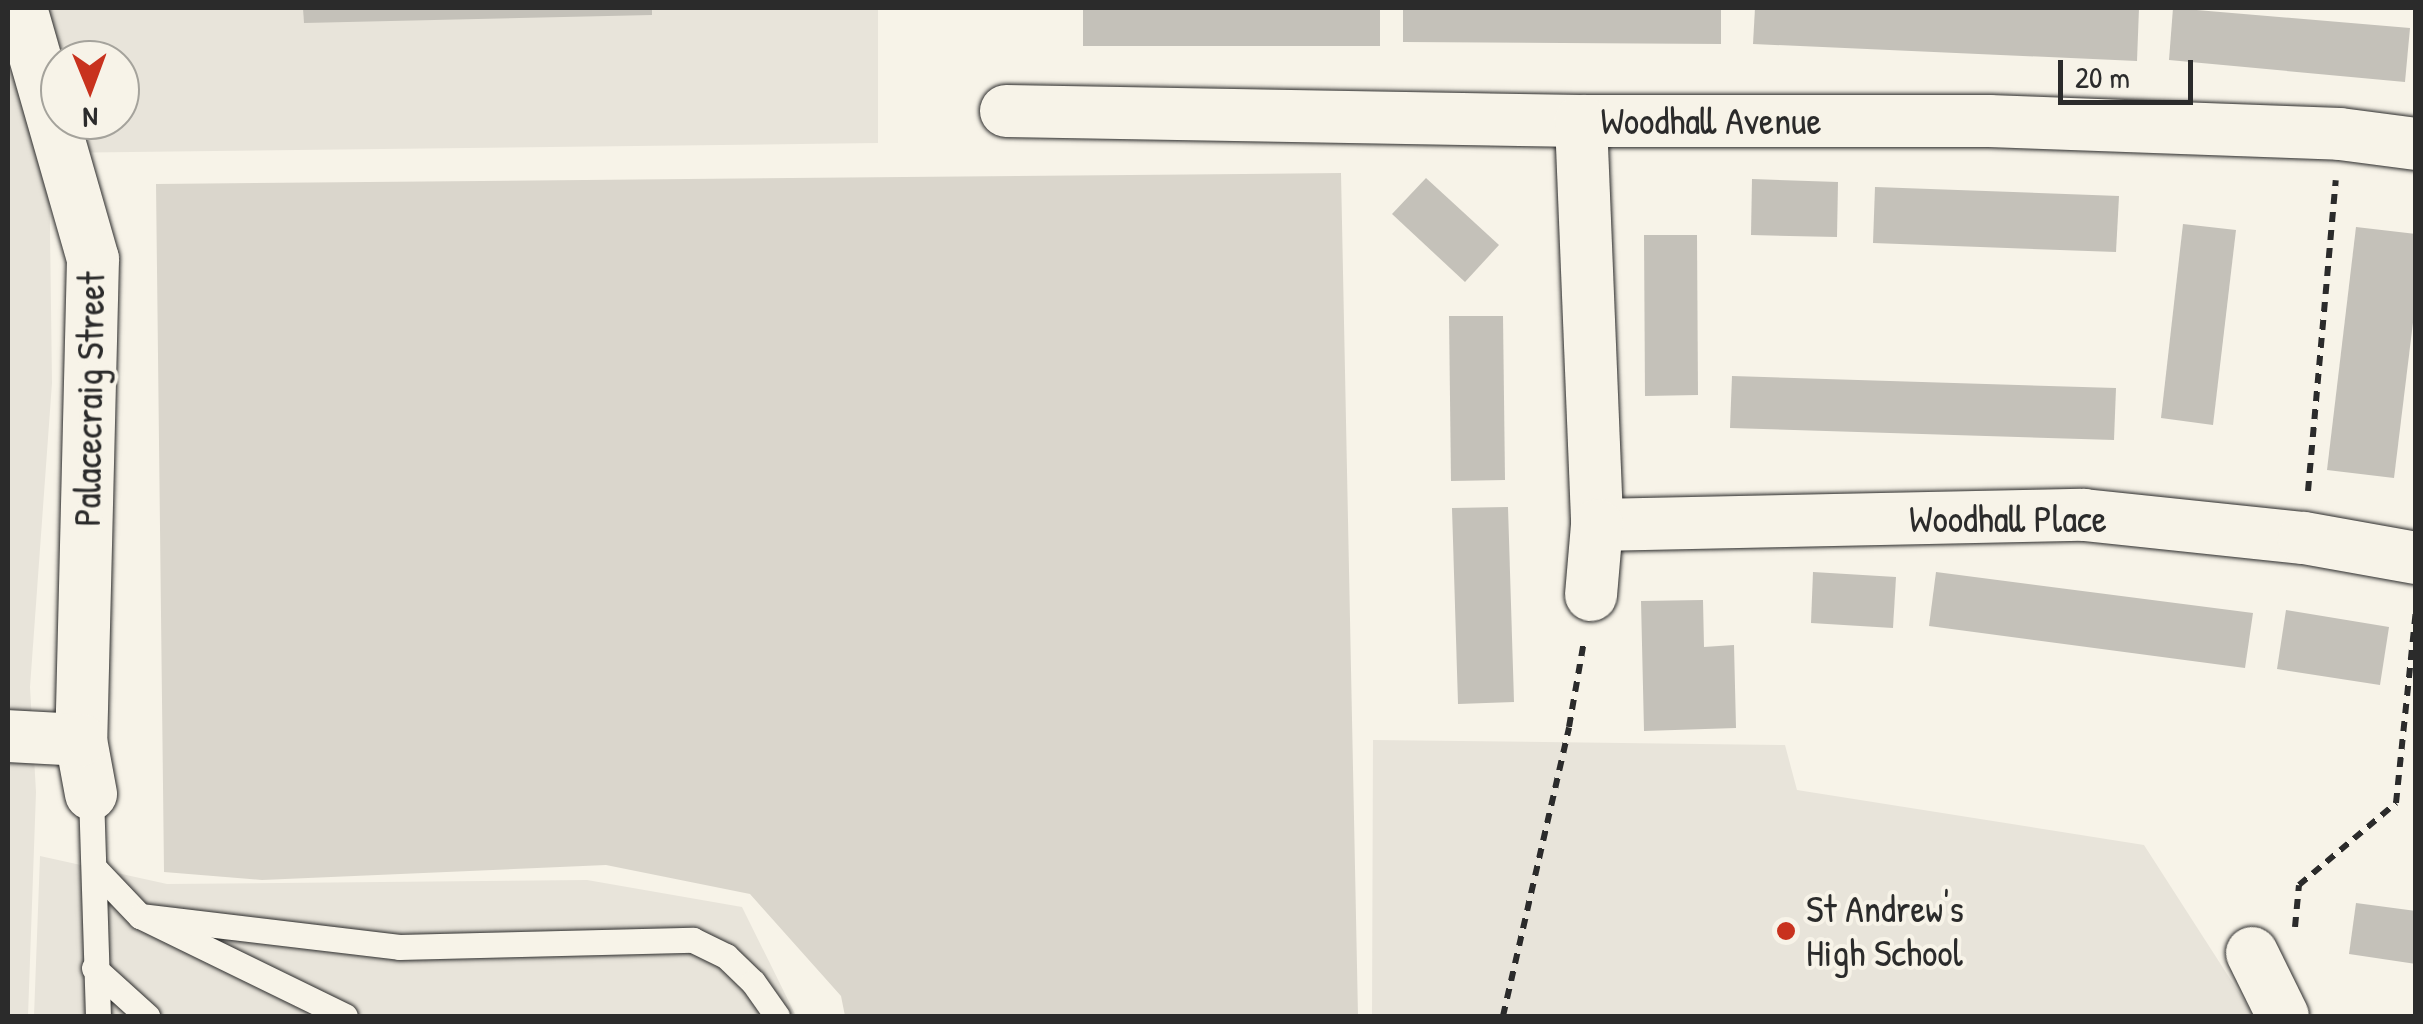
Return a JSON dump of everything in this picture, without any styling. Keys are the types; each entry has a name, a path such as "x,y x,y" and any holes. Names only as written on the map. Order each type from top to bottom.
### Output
{"street":[{"name":"Palacecraig Street","path":"21,8 94,259 81,740 91,794"},
{"name":"Woodhall Avenue","path":"1006,110 1581,121 1989,121 2340,134 2416,144"},
{"path":"1581,121 1598,525 1591,595"},
{"name":"Woodhall Place","path":"1598,525 2084,514 2304,538 2416,558"},
{"path":"8,736 81,740"},
{"path":"2273,947 2283,1016"}],"lane":[{"path":"91,794 98,1016"},
{"path":"96,870 140,916 345,1016"},
{"path":"140,916 399,947 692,940 726,956 754,982 777,1016"},
{"path":"94,968 147,1016"}],"path":[{"path":"2304,538 2340,134"},
{"path":"1503,1016 1570,727 1591,595"},
{"path":"2273,947 2298,885 2396,803 2416,610"}],"shaded area":[{"path":"8,8 878,8 878,143 49,153 52,383 30,687 36,792 28,1016 8,1016"},
{"path":"1341,173 1358,1016 845,1016 841,996 750,894 606,865 262,880 164,872 156,184"},
{"name":"St Andrew's High School","path":"1373,740 1785,745 1797,790 2144,845 2254,1016 1372,1016"},
{"path":"40,856 167,884 587,880 742,907 796,1016 34,1016"}],"building":[{"path":"303,8 652,8 652,15 304,23"},
{"path":"1083,8 1380,8 1380,46 1083,46"},
{"path":"1403,8 1721,8 1721,44 1403,42"},
{"path":"1755,8 2139,8 2137,61 1753,44"},
{"path":"2173,8 2410,28 2405,82 2169,60"},
{"path":"1426,178 1499,245 1465,282 1392,214"},
{"path":"1752,179 1838,182 1837,237 1751,235"},
{"path":"1875,187 2119,196 2116,252 1873,243"},
{"path":"2183,224 2236,230 2213,425 2161,418"},
{"path":"2356,227 2416,234 2416,298 2394,478 2327,470"},
{"path":"1644,235 1697,235 1698,395 1645,396"},
{"path":"1449,316 1503,316 1505,480 1451,481"},
{"path":"1732,376 2116,388 2114,440 1730,428"},
{"path":"1508,507 1514,702 1458,704 1452,508"},
{"path":"1813,572 1896,577 1893,628 1811,623"},
{"path":"1936,572 2253,613 2245,668 1929,626"},
{"path":"1703,600 1704,647 1734,645 1736,728 1644,731 1641,601"},
{"path":"2286,610 2389,627 2380,685 2277,669"},
{"path":"2356,903 2416,911 2416,964 2349,954"}],"place":[{"name":"St Andrew's High School","path":"1786,931"}]}
